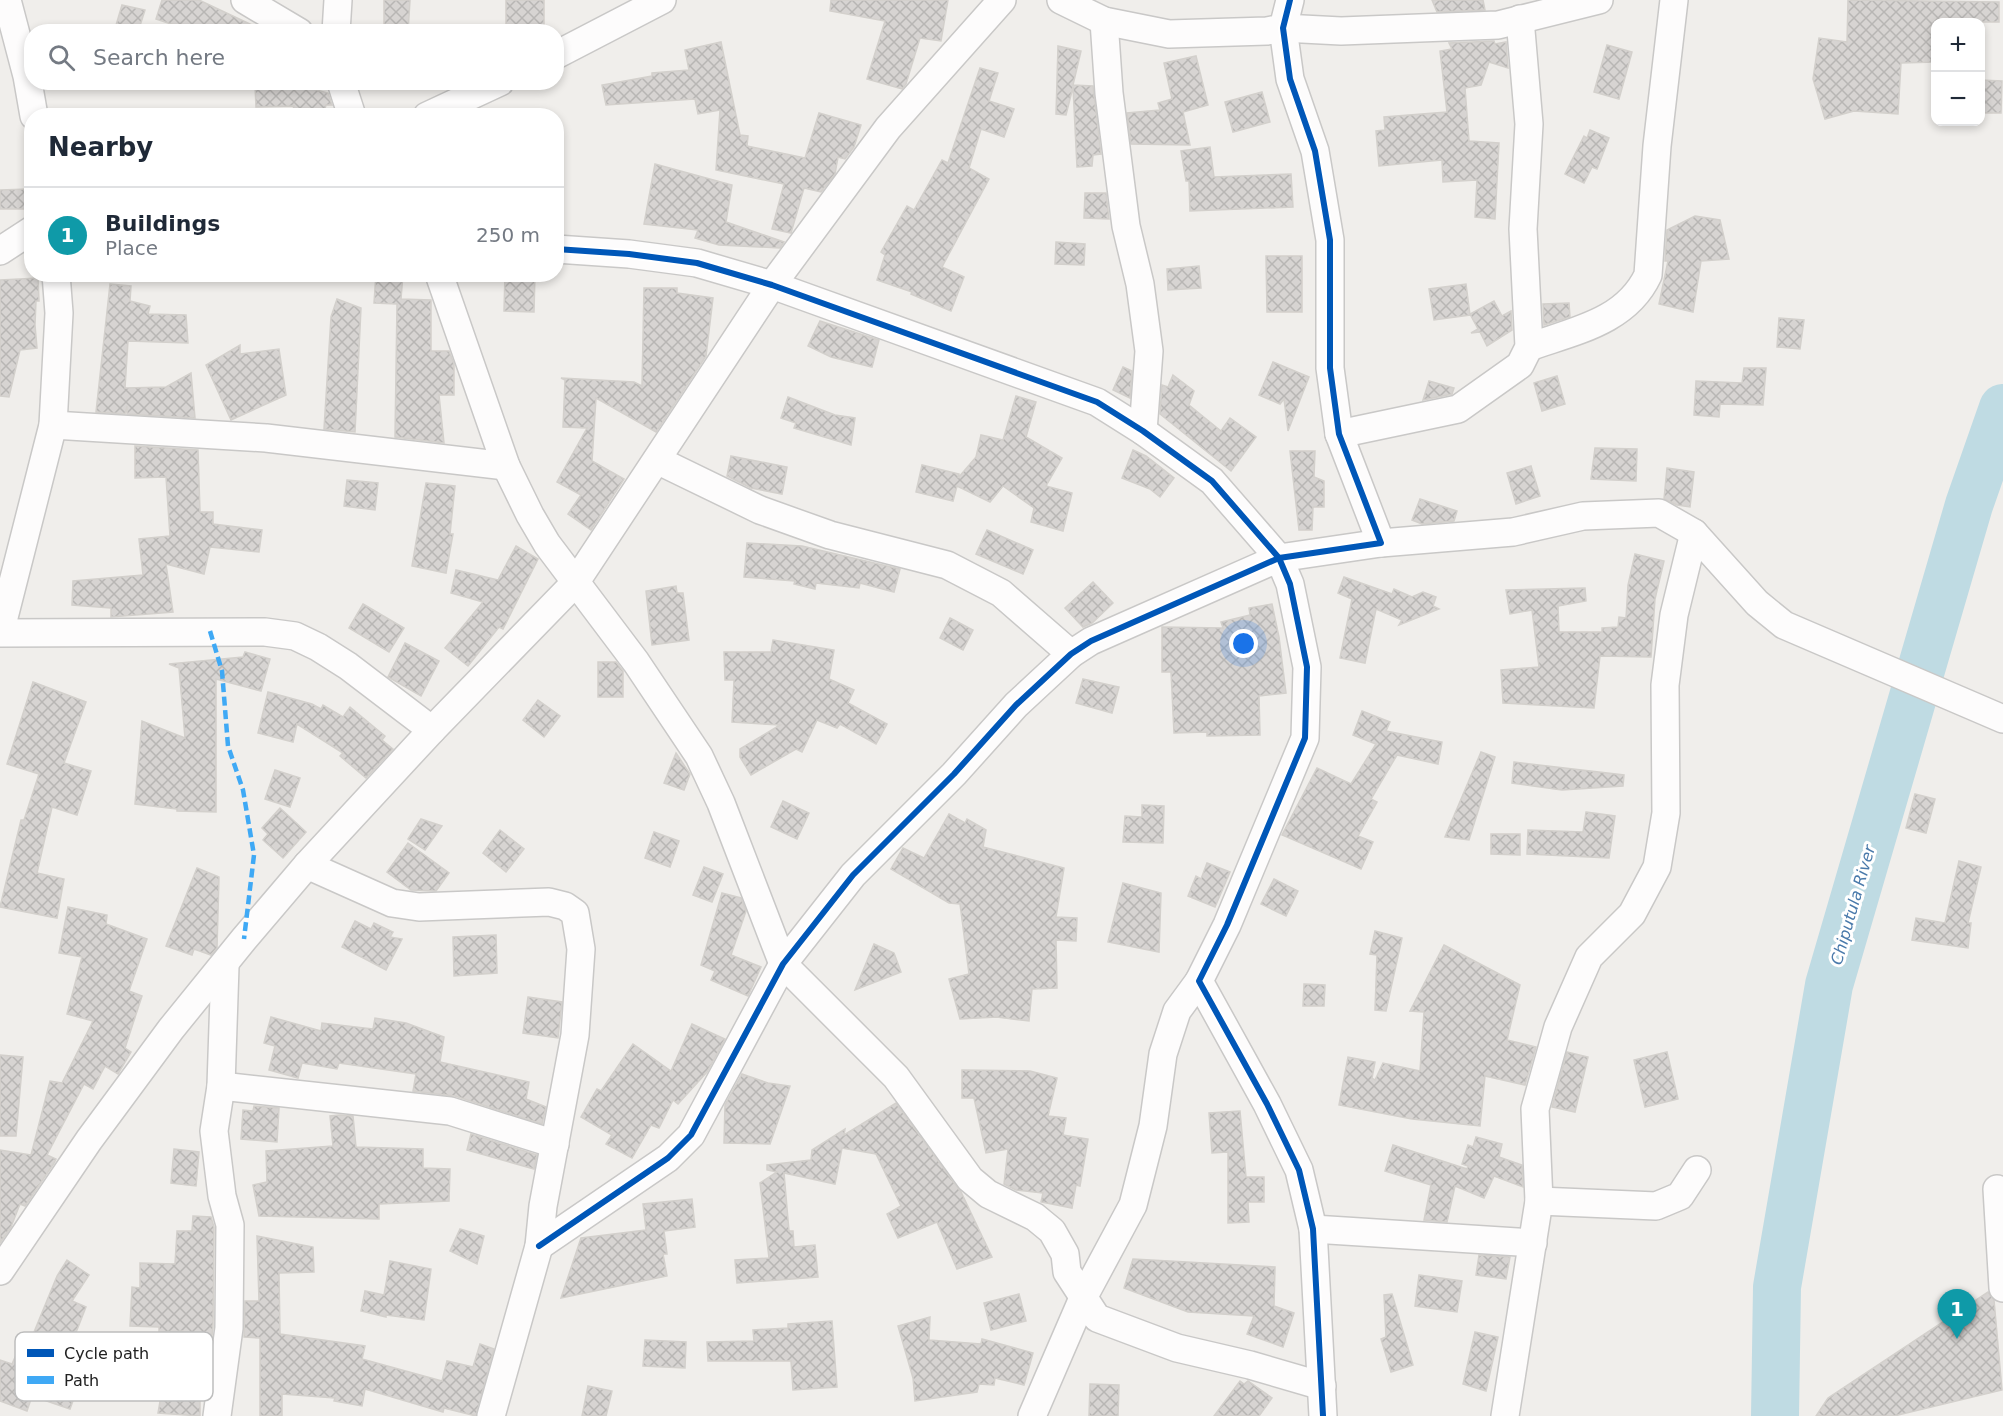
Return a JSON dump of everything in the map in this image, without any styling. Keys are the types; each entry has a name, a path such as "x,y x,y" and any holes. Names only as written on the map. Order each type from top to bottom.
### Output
{"street":[{"path":"7,0 24,73"},
{"path":"244,0 285,24"},
{"path":"336,24 338,0"},
{"path":"564,51 663,0"},
{"path":"0,1271 89,1140 171,1029 307,865 432,730 575,583 772,285 888,128 1002,0"},
{"path":"1061,0 1104,21 1169,34 1267,31 1283,28 1341,31 1498,25 1599,0"},
{"path":"1290,0 1283,28 1290,79 1315,151 1330,240 1330,368 1339,434 1382,543"},
{"path":"1529,347 1608,320 1640,292 1648,275 1657,146 1674,0"},
{"path":"1339,434 1458,409 1520,365 1529,347 1523,229 1529,124 1520,18"},
{"path":"1104,21 1109,93 1124,214 1140,284 1149,351 1143,431"},
{"path":"28,90 32,108"},
{"path":"343,90 349,108"},
{"path":"444,108 483,90"},
{"path":"0,251 24,235"},
{"path":"564,250 629,254 697,263 772,285 1097,402 1143,431 1212,482 1279,558 1290,584 1307,667 1305,738 1227,925 1199,981 1177,1011 1163,1054 1153,1126 1133,1204 1083,1299 1032,1416"},
{"path":"57,282 59,313 53,425 0,633 243,631 296,636 348,666 432,730"},
{"path":"442,282 506,466 530,515 575,583 636,662 699,756 721,803 783,964 896,1077 970,1179 987,1194 1035,1217 1052,1231 1065,1254 1068,1272 1097,1318 1177,1348 1250,1365 1322,1386"},
{"path":"53,425 266,438 506,466"},
{"path":"657,460 760,510 830,535 947,565 1001,593 1071,654"},
{"path":"539,1246 668,1158 691,1135 783,964 853,875 954,774 1016,705 1071,654 1091,641 1279,558 1382,543 1513,532 1583,516 1659,513 1694,533 1757,603 1784,625 2003,719"},
{"path":"1505,1416 1539,1201 1535,1109 1558,1027 1589,957 1632,914 1657,867 1666,813 1665,685 1674,615 1694,533"},
{"path":"307,865 392,903 419,907 549,902 565,906 575,913 581,949 575,1035 539,1246 491,1416"},
{"path":"217,1416 227,1354 229,1305 230,1225 222,1196 214,1131 220,1086 225,966"},
{"path":"1199,981 1267,1104 1299,1170 1313,1229 1323,1416"},
{"path":"220,1086 450,1111 555,1144"},
{"path":"1539,1201 1656,1206 1680,1196 1697,1170"},
{"path":"1997,1189 2003,1288"},
{"path":"1313,1229 1533,1243"}],"building":[{"path":"162,0 199,0 250,24 171,24 156,19"},
{"path":"384,0 410,0 408,24 384,24"},
{"path":"506,0 544,0 544,24 506,24"},
{"path":"831,0 948,0 941,41 920,38 906,84 902,89 867,79 885,21 830,11"},
{"path":"1432,0 1483,0 1485,10 1437,12"},
{"path":"1848,0 1999,2 1999,22 1985,22 1985,18 1931,18 1931,62 1901,63 1898,114 1854,111 1825,119 1813,79 1819,38 1847,42"},
{"path":"122,5 145,10 141,24 116,24"},
{"path":"1494,41 1495,44 1506,42 1508,68 1489,62 1481,85 1465,88 1469,141 1499,143 1495,219 1475,217 1477,180 1443,182 1442,160 1379,166 1376,131 1385,130 1384,117 1447,112 1440,51 1452,49 1449,43"},
{"path":"721,42 740,135 748,136 747,146 805,158 819,113 861,125 854,147 845,159 838,157 835,174 821,192 804,188 791,233 772,229 784,184 716,170 720,110 698,114 695,99 606,105 602,85 652,76 652,73 689,70 685,50"},
{"path":"1607,45 1632,52 1619,99 1594,92"},
{"path":"1058,46 1081,51 1073,85 1093,86 1101,154 1093,155 1092,166 1077,167 1073,87 1066,115 1056,114"},
{"path":"1196,56 1208,105 1183,112 1190,145 1131,144 1127,113 1160,110 1158,103 1172,99 1164,63"},
{"path":"980,68 998,73 989,101 1014,109 1004,137 981,129 969,168 989,179 942,267 964,277 951,311 911,294 912,292 877,280 885,255 881,252 907,206 914,210 942,160 948,163"},
{"path":"1985,80 2002,81 2001,113 1985,113"},
{"path":"255,90 317,90 328,93 332,105 326,105 325,108 256,107"},
{"path":"1262,92 1270,122 1233,132 1225,102"},
{"path":"1590,130 1609,138 1597,169 1592,167 1584,183 1565,174 1584,136 1587,138"},
{"path":"1210,147 1214,177 1291,174 1293,207 1190,211 1189,181 1186,181 1181,151"},
{"path":"655,164 732,185 726,222 784,242 780,248 719,245 695,238 698,230 644,224"},
{"path":"24,189 24,209 0,209 0,190"},
{"path":"1085,193 1106,193 1109,219 1084,218"},
{"path":"1695,216 1720,220 1729,259 1701,261 1693,312 1659,304 1668,261 1665,261 1667,230"},
{"path":"1056,242 1085,244 1084,265 1055,264"},
{"path":"1266,256 1302,256 1302,312 1267,312"},
{"path":"1199,266 1201,288 1168,290 1167,269"},
{"path":"24,279 24,282 38,282 39,301 36,301 35,325 37,348 20,350 9,397 0,396 0,280"},
{"path":"375,282 402,282 401,299 431,300 431,351 449,351 454,364 454,395 439,395 444,443 395,437 397,304 374,303"},
{"path":"505,282 535,282 534,312 504,311"},
{"path":"110,284 131,286 130,301 150,306 148,314 186,315 188,343 128,341 125,388 166,387 191,373 195,418 127,414 127,406 125,414 96,412"},
{"path":"1466,284 1470,315 1434,320 1429,289"},
{"path":"644,288 677,288 677,293 713,298 706,356 656,432 596,398 592,461 624,479 591,530 568,514 581,495 557,482 587,428 563,427 565,380 561,378 634,382 642,386"},
{"path":"337,299 361,308 355,432 324,429 331,317"},
{"path":"1494,301 1502,316 1511,311 1512,330 1487,346 1480,332 1471,333 1478,329 1470,314"},
{"path":"1569,303 1570,317 1544,325 1543,304"},
{"path":"1779,318 1804,320 1800,349 1777,347"},
{"path":"820,321 879,340 872,367 831,357 808,346"},
{"path":"240,345 240,354 279,349 286,395 231,420 206,365"},
{"path":"1273,362 1309,377 1288,431 1284,399 1280,404 1259,395"},
{"path":"1123,367 1132,371 1130,398 1113,390"},
{"path":"1744,368 1766,368 1763,405 1720,404 1719,417 1694,415 1696,381 1742,383"},
{"path":"1173,375 1194,391 1189,405 1221,431 1230,418 1256,437 1231,471 1160,414 1162,385 1168,387"},
{"path":"1557,376 1565,404 1542,411 1534,383"},
{"path":"1429,381 1454,388 1452,394 1423,400"},
{"path":"1016,396 1036,402 1026,437 1062,458 1046,486 1072,493 1063,531 1031,522 1034,508 1003,486 990,502 957,486 953,501 916,492 922,465 959,474 958,478 976,457 981,435 1003,440"},
{"path":"788,397 835,415 855,418 851,445 794,428 796,423 781,418"},
{"path":"135,446 198,450 200,512 213,512 213,524 262,530 259,552 210,547 204,574 166,564 173,612 111,617 111,608 72,605 73,581 143,575 139,539 170,536 166,477 135,478"},
{"path":"1595,448 1637,449 1636,481 1591,479"},
{"path":"1133,450 1146,456 1174,478 1160,497 1150,489 1122,478"},
{"path":"1290,451 1315,451 1314,477 1324,481 1324,507 1313,507 1312,530 1299,530"},
{"path":"731,456 787,467 782,494 751,488 727,476"},
{"path":"1531,466 1540,496 1516,504 1507,473"},
{"path":"1667,468 1694,472 1690,507 1677,505 1664,499"},
{"path":"347,480 378,483 375,510 344,506"},
{"path":"426,483 455,486 450,534 453,534 446,573 412,566"},
{"path":"1420,499 1457,511 1454,521 1422,524 1412,520"},
{"path":"987,530 1033,550 1023,574 976,554"},
{"path":"747,543 802,546 900,569 894,592 860,583 859,588 816,583 815,589 794,584 795,581 744,577"},
{"path":"516,546 538,559 503,629 499,627 468,666 445,648 483,602 451,593 456,570 498,580"},
{"path":"1635,554 1664,561 1655,599 1651,657 1600,656 1594,708 1503,703 1501,670 1539,667 1532,610 1510,614 1506,590 1585,588 1586,601 1558,606 1559,632 1602,632 1602,628 1618,627 1619,617 1626,618 1628,585"},
{"path":"1344,577 1392,594 1394,589 1412,597 1423,592 1436,597 1433,606 1439,609 1399,625 1402,620 1376,609 1365,663 1340,658 1352,599 1338,593"},
{"path":"1093,582 1113,603 1092,623 1083,627 1065,608"},
{"path":"676,586 677,593 683,593 689,640 652,645 646,591"},
{"path":"363,604 404,628 389,652 349,628"},
{"path":"1272,604 1286,693 1259,696 1260,735 1207,736 1207,732 1174,733 1171,672 1162,672 1162,627 1223,628 1221,622 1250,615 1249,608"},
{"path":"950,618 973,630 963,650 940,638"},
{"path":"773,640 834,650 829,679 854,690 848,703 887,724 876,744 840,724 837,728 817,720 802,752 796,749 751,775 740,757 740,749 780,725 732,722 734,680 725,680 724,652 771,652"},
{"path":"405,643 439,661 421,696 388,677"},
{"path":"245,652 270,659 261,691 216,679 216,812 177,811 177,809 135,804 142,721 185,738 179,668 169,664 243,657"},
{"path":"598,662 616,662 623,671 623,697 598,697"},
{"path":"1083,679 1119,687 1112,713 1076,703"},
{"path":"33,682 86,702 64,763 91,771 77,815 52,807 37,873 64,879 57,918 0,907 21,820 24,820 39,774 7,764"},
{"path":"268,692 312,704 321,709 323,705 343,717 350,707 385,736 382,740 393,749 366,778 340,756 343,753 297,724 293,742 258,733"},
{"path":"538,700 560,716 544,737 523,720"},
{"path":"1362,711 1390,722 1386,731 1442,742 1438,764 1397,755 1371,799 1377,802 1358,836 1373,842 1361,869 1282,835 1317,768 1351,784 1376,744 1353,735"},
{"path":"1481,752 1495,757 1469,840 1445,837"},
{"path":"676,753 690,774 684,790 664,783"},
{"path":"1514,762 1624,775 1623,786 1562,790 1512,783"},
{"path":"275,770 300,778 290,807 265,799"},
{"path":"1915,794 1935,799 1926,833 1906,828"},
{"path":"783,801 809,813 797,839 771,827"},
{"path":"1142,805 1164,806 1163,843 1123,842 1125,816 1142,817"},
{"path":"280,808 306,832 283,858 263,840 268,834 262,828"},
{"path":"1586,812 1615,816 1609,858 1527,854 1528,830 1583,832"},
{"path":"949,814 965,823 967,819 986,830 983,847 1064,868 1056,917 1077,918 1076,941 1056,940 1057,988 1032,989 1029,1021 997,1017 960,1019 949,979 969,974 960,904 949,903 891,869 903,848 924,858"},
{"path":"421,819 442,826 425,850 408,839"},
{"path":"500,830 524,849 506,872 483,853"},
{"path":"654,832 679,841 670,867 645,858"},
{"path":"1491,834 1520,834 1520,855 1491,854"},
{"path":"408,843 449,873 436,891 411,890 387,872"},
{"path":"1959,861 1981,867 1968,923 1971,923 1968,948 1912,940 1916,918 1945,923"},
{"path":"1207,863 1230,872 1215,907 1188,896 1196,876 1201,879"},
{"path":"704,867 723,874 712,902 693,895"},
{"path":"197,868 219,877 217,948 211,955 194,949 192,955 166,946"},
{"path":"1274,879 1298,891 1286,916 1261,904"},
{"path":"1123,883 1161,893 1159,952 1108,942"},
{"path":"722,893 741,898 746,911 731,955 761,967 748,996 711,980 715,971 701,965"},
{"path":"68,907 107,915 106,924 147,939 129,991 142,996 125,1048 131,1052 118,1074 105,1066 93,1089 84,1084 47,1155 56,1159 54,1163 25,1206 20,1204 11,1227 0,1243 0,1150 31,1155 50,1081 62,1083 93,1021 67,1014 82,957 59,953"},
{"path":"355,921 371,929 374,923 393,932 390,937 402,939 386,970 342,947"},
{"path":"1375,931 1402,938 1386,1011 1375,1010 1377,955 1370,954"},
{"path":"496,935 497,973 454,976 453,937"},
{"path":"874,944 894,953 901,972 855,990"},
{"path":"1444,945 1520,985 1507,1040 1536,1047 1525,1085 1485,1076 1480,1126 1412,1119 1339,1105 1348,1057 1375,1062 1372,1078 1375,1080 1383,1063 1420,1071 1424,1012 1410,1011"},
{"path":"1304,984 1325,985 1324,1006 1303,1006"},
{"path":"528,997 562,1002 558,1038 523,1033"},
{"path":"271,1017 321,1031 322,1023 373,1029 375,1018 406,1023 444,1037 440,1062 529,1082 526,1099 546,1107 542,1124 455,1096 413,1091 416,1074 339,1063 337,1069 302,1063 298,1078 269,1070 275,1046 264,1043"},
{"path":"692,1024 725,1039 707,1072 678,1104 673,1100 659,1128 651,1125 632,1158 606,1144 612,1135 581,1117 597,1089 601,1091 633,1044 671,1071"},
{"path":"1567,1052 1588,1057 1575,1112 1552,1107"},
{"path":"1667,1052 1678,1099 1645,1107 1634,1060"},
{"path":"0,1055 23,1057 16,1136 0,1136"},
{"path":"962,1070 1030,1071 1057,1078 1048,1116 1066,1118 1063,1135 1088,1139 1080,1186 1076,1185 1072,1208 1041,1202 1043,1193 1016,1190 1004,1184 1008,1149 986,1153 974,1098 962,1098"},
{"path":"742,1074 768,1083 790,1086 770,1144 724,1143 725,1105"},
{"path":"896,1103 961,1192 992,1257 957,1269 937,1222 898,1238 887,1214 901,1206 876,1154 842,1148 835,1184 784,1173 789,1231 793,1231 794,1247 815,1245 818,1277 737,1283 735,1260 769,1258 760,1183 777,1172 767,1170 767,1165 811,1160 812,1150 845,1129 844,1135"},
{"path":"254,1106 279,1108 277,1142 241,1139 243,1110 253,1111"},
{"path":"1240,1111 1246,1177 1264,1177 1264,1202 1248,1202 1249,1222 1228,1223 1228,1152 1212,1153 1209,1113"},
{"path":"330,1116 353,1116 356,1147 423,1149 423,1168 450,1169 449,1201 379,1204 379,1219 259,1216 253,1185 267,1182 266,1151 333,1146"},
{"path":"471,1134 537,1155 534,1169 467,1150"},
{"path":"1476,1137 1502,1144 1499,1157 1522,1165 1523,1187 1494,1176 1484,1198 1455,1186 1447,1222 1424,1220 1431,1185 1385,1171 1393,1145 1467,1169 1468,1166 1462,1164 1468,1145 1473,1147"},
{"path":"174,1149 199,1152 196,1186 171,1183"},
{"path":"692,1199 695,1227 664,1231 667,1254 663,1254 667,1276 561,1298 581,1238 646,1230 643,1204"},
{"path":"193,1216 211,1217 214,1227 212,1332 159,1332 159,1327 130,1326 132,1287 140,1288 140,1263 175,1264 177,1231 192,1231"},
{"path":"460,1229 484,1236 477,1264 450,1251"},
{"path":"257,1236 313,1247 314,1272 279,1273 280,1334 365,1346 362,1359 442,1381 447,1361 473,1367 480,1344 494,1349 476,1416 444,1408 443,1412 365,1389 362,1406 334,1401 335,1398 282,1394 282,1416 260,1416 260,1338 244,1337 245,1301 259,1301"},
{"path":"1479,1255 1510,1257 1506,1279 1476,1275"},
{"path":"1133,1259 1275,1267 1274,1306 1294,1313 1283,1347 1247,1334 1254,1316 1188,1312 1124,1288"},
{"path":"67,1260 89,1275 72,1301 86,1307 76,1332 34,1332 57,1276"},
{"path":"390,1261 431,1269 424,1320 386,1315 386,1317 361,1311 365,1291 384,1295"},
{"path":"1419,1275 1462,1281 1457,1312 1415,1306"},
{"path":"1988,1292 1994,1300 2002,1390 1894,1416 1816,1416 1828,1398"},
{"path":"1019,1294 1026,1321 991,1330 984,1303"},
{"path":"1392,1294 1413,1365 1391,1372 1381,1339 1386,1337 1384,1295"},
{"path":"930,1317 929,1340 981,1344 982,1339 1033,1353 1024,1385 995,1378 994,1385 979,1384 977,1392 915,1401 913,1378 898,1326"},
{"path":"832,1321 837,1387 793,1390 791,1361 708,1361 707,1342 754,1341 753,1330 788,1328 788,1324"},
{"path":"1475,1332 1498,1337 1486,1391 1463,1384"},
{"path":"645,1340 686,1342 685,1368 643,1366"},
{"path":"15,1357 15,1401 30,1401 27,1411 0,1401 0,1360 12,1364"},
{"path":"1240,1381 1244,1384 1248,1381 1272,1398 1259,1416 1214,1416"},
{"path":"1090,1384 1119,1385 1118,1416 1089,1416"},
{"path":"588,1386 612,1391 606,1416 582,1416"},
{"path":"47,1401 73,1401 70,1409"},
{"path":"160,1401 200,1401 200,1416 158,1413"}],"waterway":[{"name":"Chiputula River","path":"1775,1416 1777,1287 1829,985 1969,505 2003,408"}],"marked path":[{"path":"210,631 222,671 228,746 243,790 254,855 244,939"}],"cycle path":[{"path":"539,1246 668,1158 691,1135 783,964 853,875 954,774 1016,705 1071,654 1091,641 1279,558 1381,543 1339,434 1330,368 1330,240 1315,151 1290,79 1283,28 1290,0"},
{"path":"564,250 629,254 697,263 772,285 1097,402 1143,431 1212,481 1279,558 1290,584 1307,667 1305,738 1227,925 1199,981 1267,1104 1299,1170 1313,1229 1323,1416"}],"place":[{"name":"Buildings","path":"1957,1339"}]}
